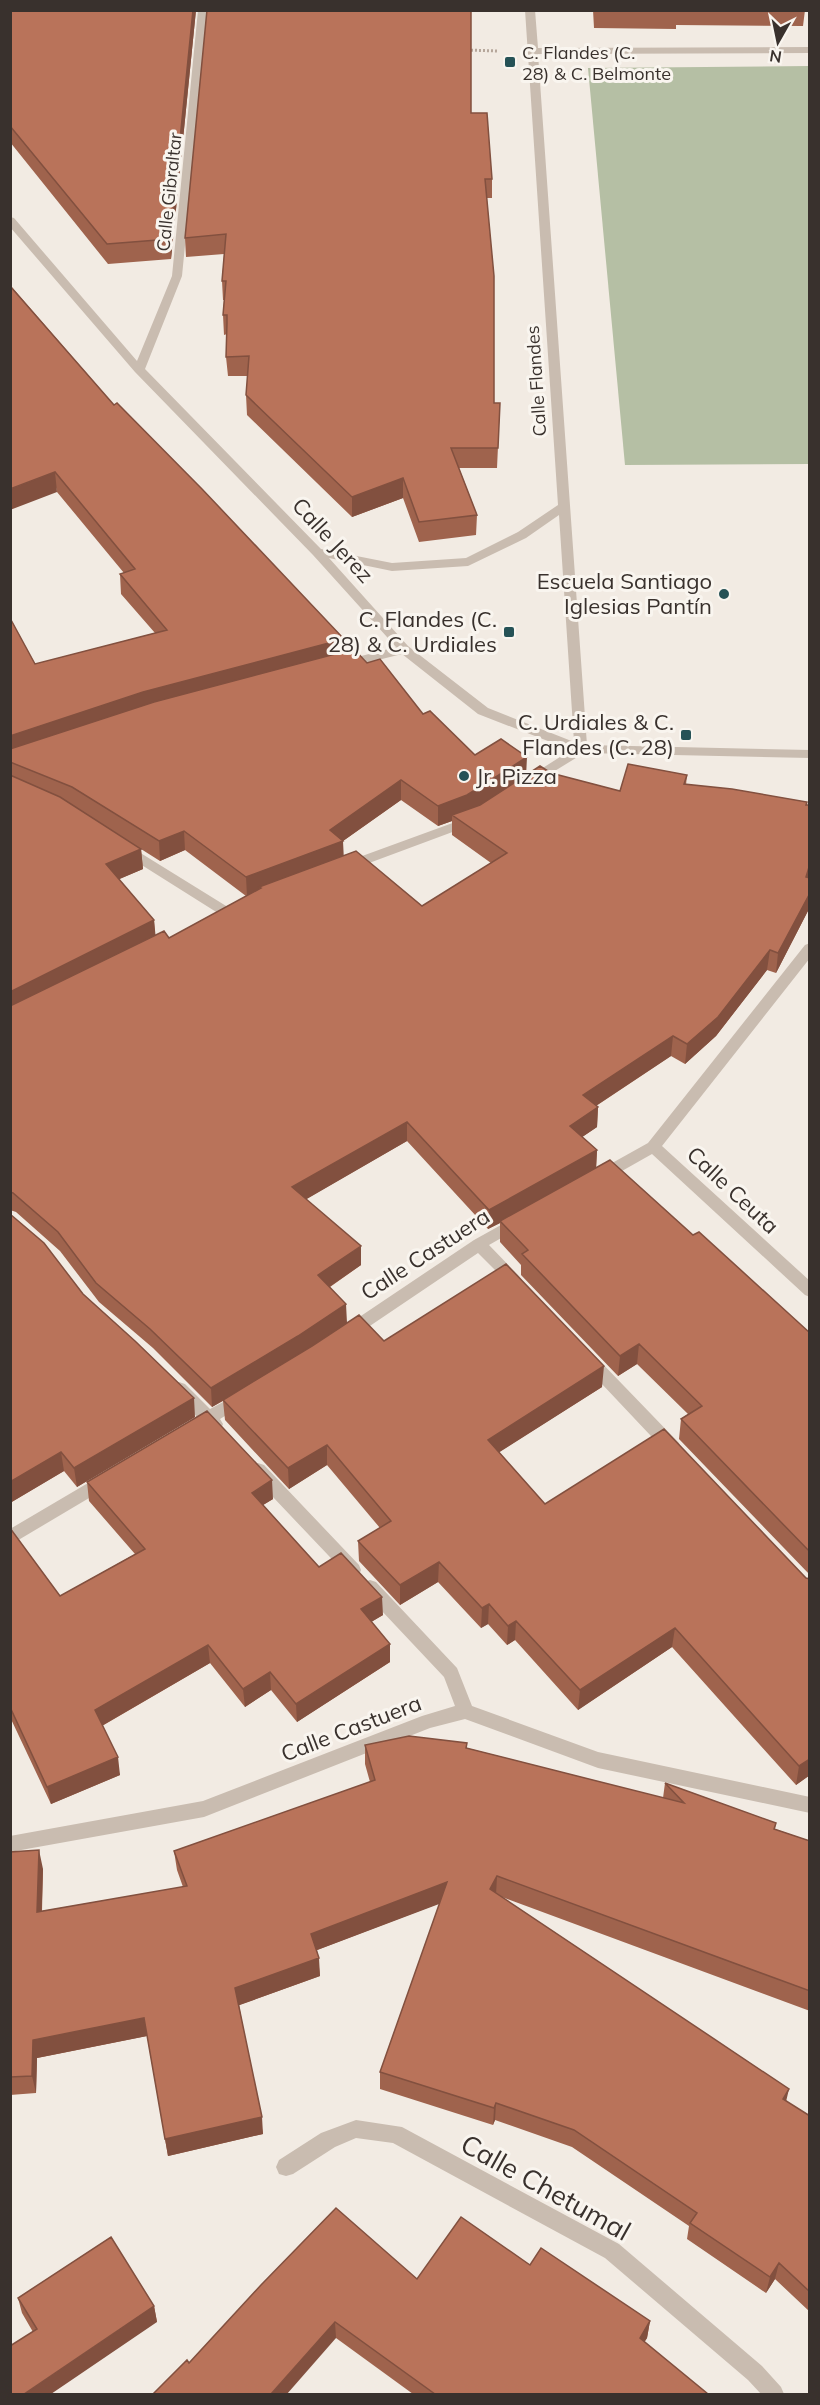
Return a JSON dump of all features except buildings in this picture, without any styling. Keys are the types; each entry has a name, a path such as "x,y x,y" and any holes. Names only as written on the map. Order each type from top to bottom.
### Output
{"street":[{"name":"Calle Gibraltar","path":"139,370 177,276 203,10"},
{"name":"Calle Flandes","path":"530,10 562,507 581,749"},
{"path":"532,51 810,50"},
{"name":"Calle Jerez","path":"10,220 139,370 317,552 404,649 483,711 581,749 810,754"},
{"path":"317,552 392,567 468,562 522,535 562,507"},
{"path":"335,668 404,649"},
{"path":"522,788 581,749"},
{"path":"338,870 473,820 483,813"},
{"path":"117,843 226,912"},
{"path":"592,1181 653,1147 810,948"},
{"name":"Calle Ceuta","path":"653,1147 810,1291"},
{"name":"Calle Castuera","path":"334,1342 478,1244 530,1215"},
{"path":"478,1244 528,1296"},
{"path":"578,1348 685,1461"},
{"path":"169,1378 225,1434"},
{"path":"179,1435 257,1389"},
{"path":"249,1460 451,1673 465,1711 598,1760 810,1804"},
{"path":"10,1538 120,1472"},
{"name":"Calle Castuera","path":"10,1844 204,1809 428,1720 465,1711"},
{"name":"Calle Chetumal","path":"286,2167 328,2140 356,2129 396,2134 612,2251 755,2373 774,2394"}],"path":[{"path":"461,50 532,51"}],"green space":[{"path":"809,66 809,464 625,465 588,68"}],"place":[{"name":"C. Flandes (C. 28) & C. Belmonte","path":"510,62"},
{"name":"Escuela Santiago Iglesias Pantín","path":"724,594"},
{"name":"C. Flandes (C. 28) & C. Urdiales","path":"509,632"},
{"name":"C. Urdiales & C. Flandes (C. 28)","path":"686,735"},
{"name":"Jr. Pizza","path":"464,776"}]}
